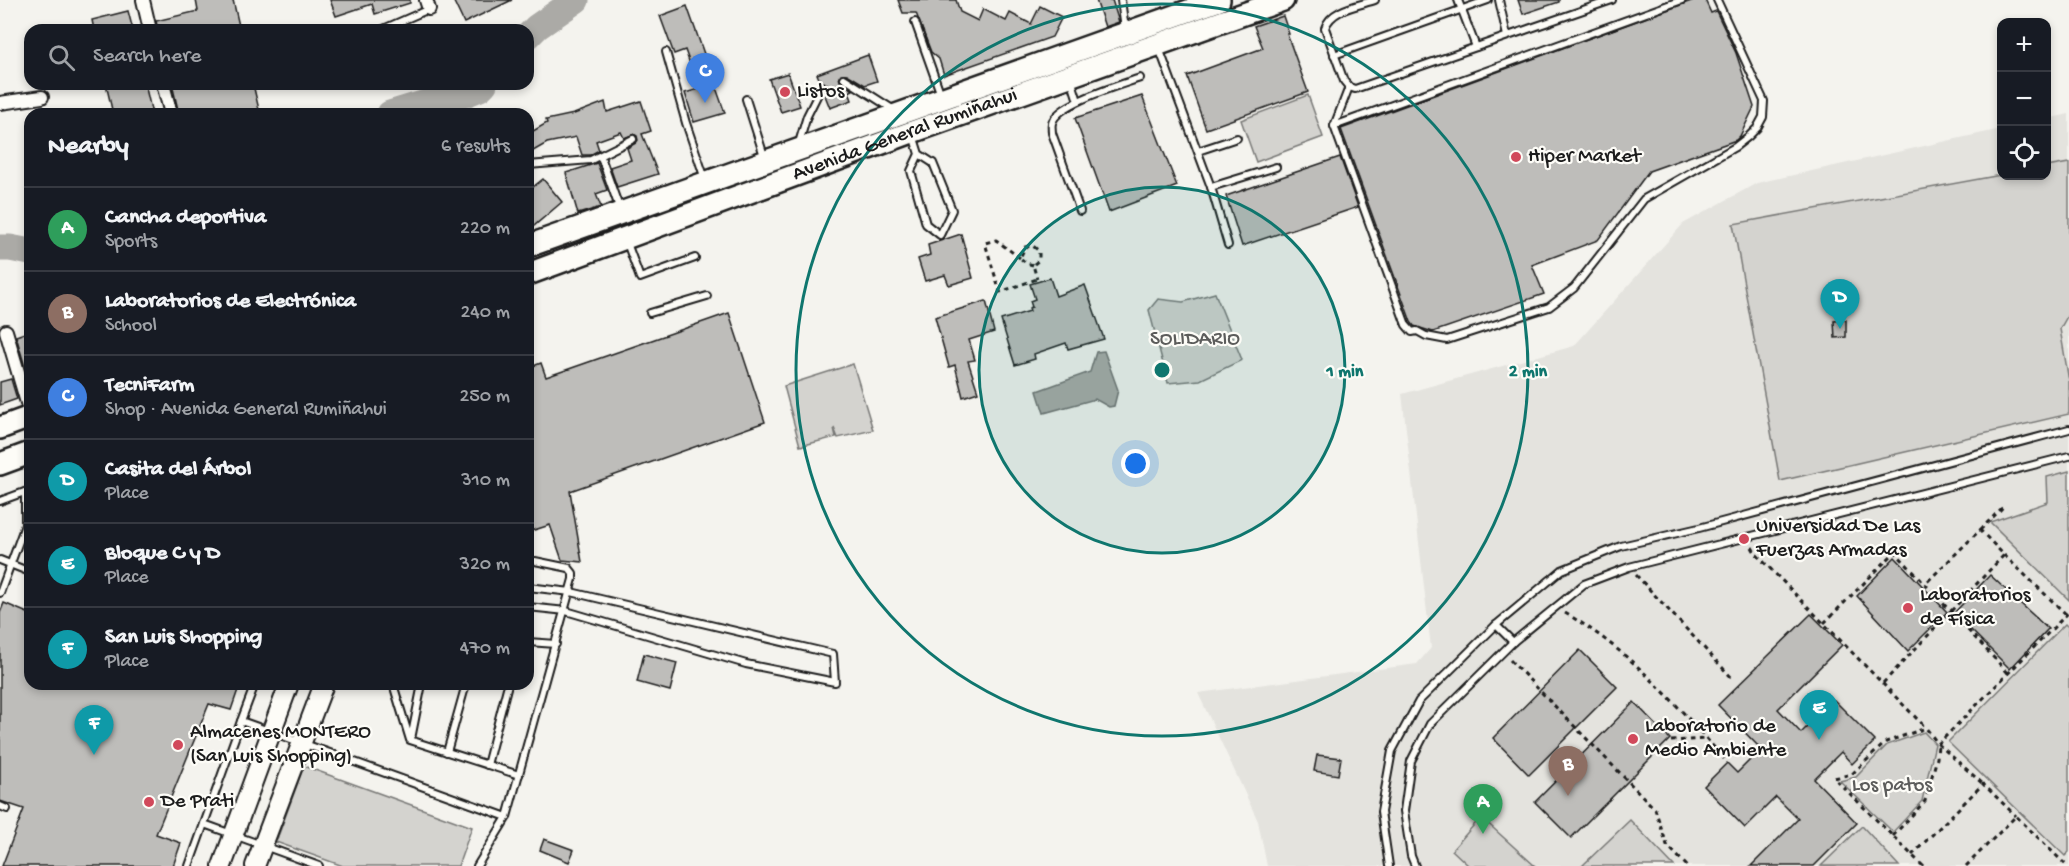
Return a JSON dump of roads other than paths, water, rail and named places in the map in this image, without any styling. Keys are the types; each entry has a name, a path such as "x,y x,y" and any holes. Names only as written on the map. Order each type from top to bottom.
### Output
{"highway":[{"name":"Avenida General Rumiñahui","path":"534,272 912,132 1283,0"},
{"name":"Avenida General Rumiñahui","path":"534,244 1125,33 1186,9 1216,1"},
{"path":"0,428 24,418"},
{"path":"0,464 24,455"}],"main road":[{"path":"222,866 287,690"},
{"path":"255,866 322,690"}],"street":[{"path":"143,0 149,24"},
{"path":"165,90 169,108"},
{"path":"0,103 42,97"},
{"path":"6,331 24,394"}],"lane":[{"path":"1121,0 1125,33"},
{"path":"1374,0 1333,14 1325,28 1344,81 1349,87 1355,89 1612,0"},
{"path":"1458,0 1476,47"},
{"path":"1334,55 1488,0"},
{"path":"1498,0 1508,36"},
{"path":"1334,126 1682,0"},
{"path":"1349,87 1334,126 1406,325 1412,332 1417,331 1426,336 1447,340 1550,307 1574,288 1644,199 1735,147 1757,128 1763,117 1764,100 1718,0"},
{"path":"392,24 427,5"},
{"path":"915,22 942,98"},
{"path":"1158,44 1198,151 1228,245"},
{"path":"666,52 706,182"},
{"path":"1070,75 1078,101"},
{"path":"844,78 899,113"},
{"path":"1080,211 1052,133 1052,123 1059,113 1078,101 1140,78"},
{"path":"797,149 807,116 822,86"},
{"path":"747,99 765,160"},
{"path":"912,132 919,154 933,163 952,210 940,235 926,224 911,171 919,154"},
{"path":"1198,151 1237,138"},
{"path":"534,165 591,160 633,139"},
{"path":"601,156 621,213"},
{"path":"1210,187 1276,167"},
{"path":"625,238 640,278 695,258"},
{"path":"650,313 707,296"},
{"path":"1389,866 1382,812 1392,751 1419,701 1496,625 1562,570 1621,546 1711,525 2069,429"},
{"path":"1415,866 1411,856 1404,811 1411,761 1430,724 1513,642 1584,584 1629,567 2069,456"},
{"path":"0,492 1,500 24,492"},
{"path":"0,593 24,528"},
{"path":"0,560 24,569"},
{"path":"477,866 507,817 571,592 573,573 569,568 536,561"},
{"path":"534,588 571,592 833,654 835,682 746,664 566,611 534,608"},
{"path":"1496,625 1513,642"},
{"path":"534,642 556,644"},
{"path":"189,866 253,690"},
{"path":"395,690 410,740"},
{"path":"410,740 421,690"},
{"path":"447,752 464,690"},
{"path":"487,765 506,690"},
{"path":"241,721 507,817"},
{"path":"410,740 519,775"},
{"path":"0,806 7,809"},
{"path":"204,824 319,866"}],"waterway":[{"path":"534,30 576,0"},
{"path":"410,108 426,103 445,102 475,90"},
{"path":"0,248 24,251"}],"place":[{"name":"Listos","path":"785,92"},
{"name":"TecniFarm","path":"705,103"},
{"name":"Hiper Market","path":"1516,157"},
{"name":"Casita del Árbol","path":"1840,329"},
{"name":"Universidad De Las Fuerzas Armadas","path":"1744,539"},
{"name":"Laboratorios de Física","path":"1908,608"},
{"name":"Laboratorio de Medio Ambiente","path":"1633,739"},
{"name":"Bloque C y D","path":"1819,740"},
{"name":"Almacenes MONTERO (San Luis Shopping)","path":"178,745"},
{"name":"San Luis Shopping","path":"94,755"},
{"name":"Laboratorios de Electrónica","path":"1568,796"},
{"name":"De Prati","path":"149,802"},
{"name":"Cancha deportiva","path":"1483,834"}],"park label":[{"name":"SOLIDARIO","path":"1195,340"},
{"name":"Los patos","path":"1892,786"}]}
